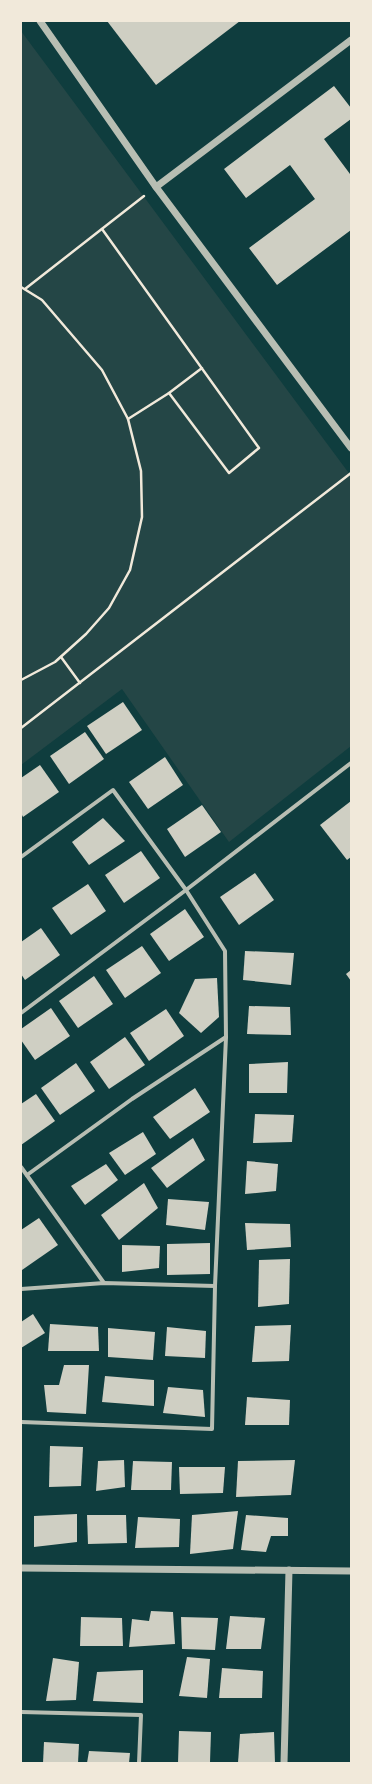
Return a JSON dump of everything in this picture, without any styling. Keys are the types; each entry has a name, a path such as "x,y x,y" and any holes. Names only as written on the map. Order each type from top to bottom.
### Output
{"street":[{"path":"40,21 156,187 351,448"},
{"path":"156,187 351,40"},
{"path":"21,1013 186,890 351,763"},
{"path":"21,857 113,790 186,890 225,951 226,1037 215,1286 212,1429 21,1422"},
{"path":"27,1175 132,1099 226,1037"},
{"path":"21,1167 104,1283"},
{"path":"21,1289 104,1283 215,1286"},
{"path":"21,1568 351,1571"},
{"path":"284,1763 289,1570"},
{"path":"21,1712 141,1715 139,1763"}],"path":[{"path":"25,289 156,187"},
{"path":"102,229 259,448 229,473 169,393"},
{"path":"21,287 42,300 102,370 128,419 140,471 142,517 130,570 109,608 86,634 61,657 21,680"},
{"path":"128,419 169,393 202,368"},
{"path":"21,728 351,473"},
{"path":"61,657 80,683"}],"shaded area":[{"path":"21,31 351,476 351,746 229,842 122,689 21,765"}],"building":[{"path":"107,21 240,21 156,85"},
{"path":"334,86 351,108 351,119 324,139 350,174 351,173 351,230 277,285 249,248 315,199 290,165 246,198 224,169"},
{"path":"123,702 142,730 106,754 87,726"},
{"path":"85,732 104,759 69,784 50,756"},
{"path":"165,757 183,785 148,809 129,782"},
{"path":"40,765 59,792 23,817 21,813 21,778"},
{"path":"351,801 351,857 347,860 320,825"},
{"path":"202,805 221,832 185,857 167,829"},
{"path":"103,818 125,841 89,865 72,842"},
{"path":"141,851 160,878 124,903 105,875"},
{"path":"255,873 274,900 239,925 220,897"},
{"path":"88,884 106,911 71,935 52,908"},
{"path":"185,909 204,937 169,961 150,934"},
{"path":"41,928 60,955 25,980 21,974 21,942"},
{"path":"142,946 161,973 125,998 106,970"},
{"path":"245,951 294,953 291,985 243,980"},
{"path":"351,970 351,981 346,974"},
{"path":"94,976 113,1004 78,1028 59,1001"},
{"path":"217,978 219,1017 201,1033 179,1013 195,979"},
{"path":"249,1006 290,1007 291,1035 247,1034"},
{"path":"51,1008 70,1036 35,1060 21,1040 21,1029"},
{"path":"166,1009 184,1036 149,1061 130,1033"},
{"path":"125,1037 145,1065 109,1089 90,1062"},
{"path":"288,1062 287,1093 249,1093 249,1064"},
{"path":"76,1063 95,1091 60,1115 41,1088"},
{"path":"195,1088 210,1112 170,1139 153,1117"},
{"path":"36,1094 55,1121 21,1145 21,1104"},
{"path":"255,1114 294,1115 292,1142 253,1143"},
{"path":"143,1132 156,1154 125,1175 109,1153"},
{"path":"193,1138 205,1160 167,1188 151,1168"},
{"path":"247,1161 278,1164 276,1191 245,1194"},
{"path":"106,1164 118,1180 85,1205 71,1186"},
{"path":"144,1183 158,1208 119,1240 101,1215"},
{"path":"168,1199 209,1202 205,1230 166,1225"},
{"path":"39,1218 58,1245 22,1270 21,1230"},
{"path":"245,1223 290,1224 291,1247 247,1250"},
{"path":"210,1243 210,1274 167,1275 167,1244"},
{"path":"122,1245 160,1246 159,1268 122,1272"},
{"path":"290,1259 289,1304 258,1307 259,1260"},
{"path":"33,1314 45,1333 21,1348 21,1322"},
{"path":"50,1324 98,1327 99,1351 48,1351"},
{"path":"291,1325 289,1361 252,1362 255,1326"},
{"path":"167,1327 206,1331 205,1358 165,1356"},
{"path":"108,1328 155,1332 153,1360 108,1357"},
{"path":"64,1365 89,1365 86,1414 47,1412 44,1385 59,1385"},
{"path":"105,1376 154,1380 154,1406 102,1402"},
{"path":"168,1387 203,1390 205,1417 163,1413"},
{"path":"247,1397 290,1400 289,1425 245,1425"},
{"path":"50,1446 83,1447 81,1486 49,1487"},
{"path":"124,1460 125,1487 96,1491 98,1461"},
{"path":"295,1460 291,1495 236,1497 238,1461"},
{"path":"133,1461 172,1462 171,1490 131,1490"},
{"path":"179,1467 225,1467 223,1493 180,1494"},
{"path":"238,1511 233,1549 190,1554 192,1515"},
{"path":"77,1514 77,1542 34,1547 34,1516"},
{"path":"87,1515 126,1515 127,1543 88,1544"},
{"path":"246,1515 288,1518 288,1536 271,1536 266,1552 241,1550"},
{"path":"138,1517 180,1519 179,1547 135,1548"},
{"path":"151,1611 173,1612 175,1644 129,1647 132,1619 149,1621"},
{"path":"230,1616 265,1618 261,1649 226,1649"},
{"path":"81,1617 122,1618 123,1646 80,1646"},
{"path":"181,1617 218,1618 215,1650 182,1649"},
{"path":"187,1657 210,1659 207,1698 179,1696"},
{"path":"53,1658 79,1662 76,1700 46,1701"},
{"path":"222,1668 263,1671 262,1698 219,1698"},
{"path":"143,1670 143,1703 93,1701 97,1672"},
{"path":"179,1731 211,1732 210,1762 178,1763"},
{"path":"274,1732 275,1763 238,1763 240,1734"},
{"path":"44,1742 79,1744 78,1763 43,1763"},
{"path":"89,1751 130,1753 129,1763 87,1763"}]}
